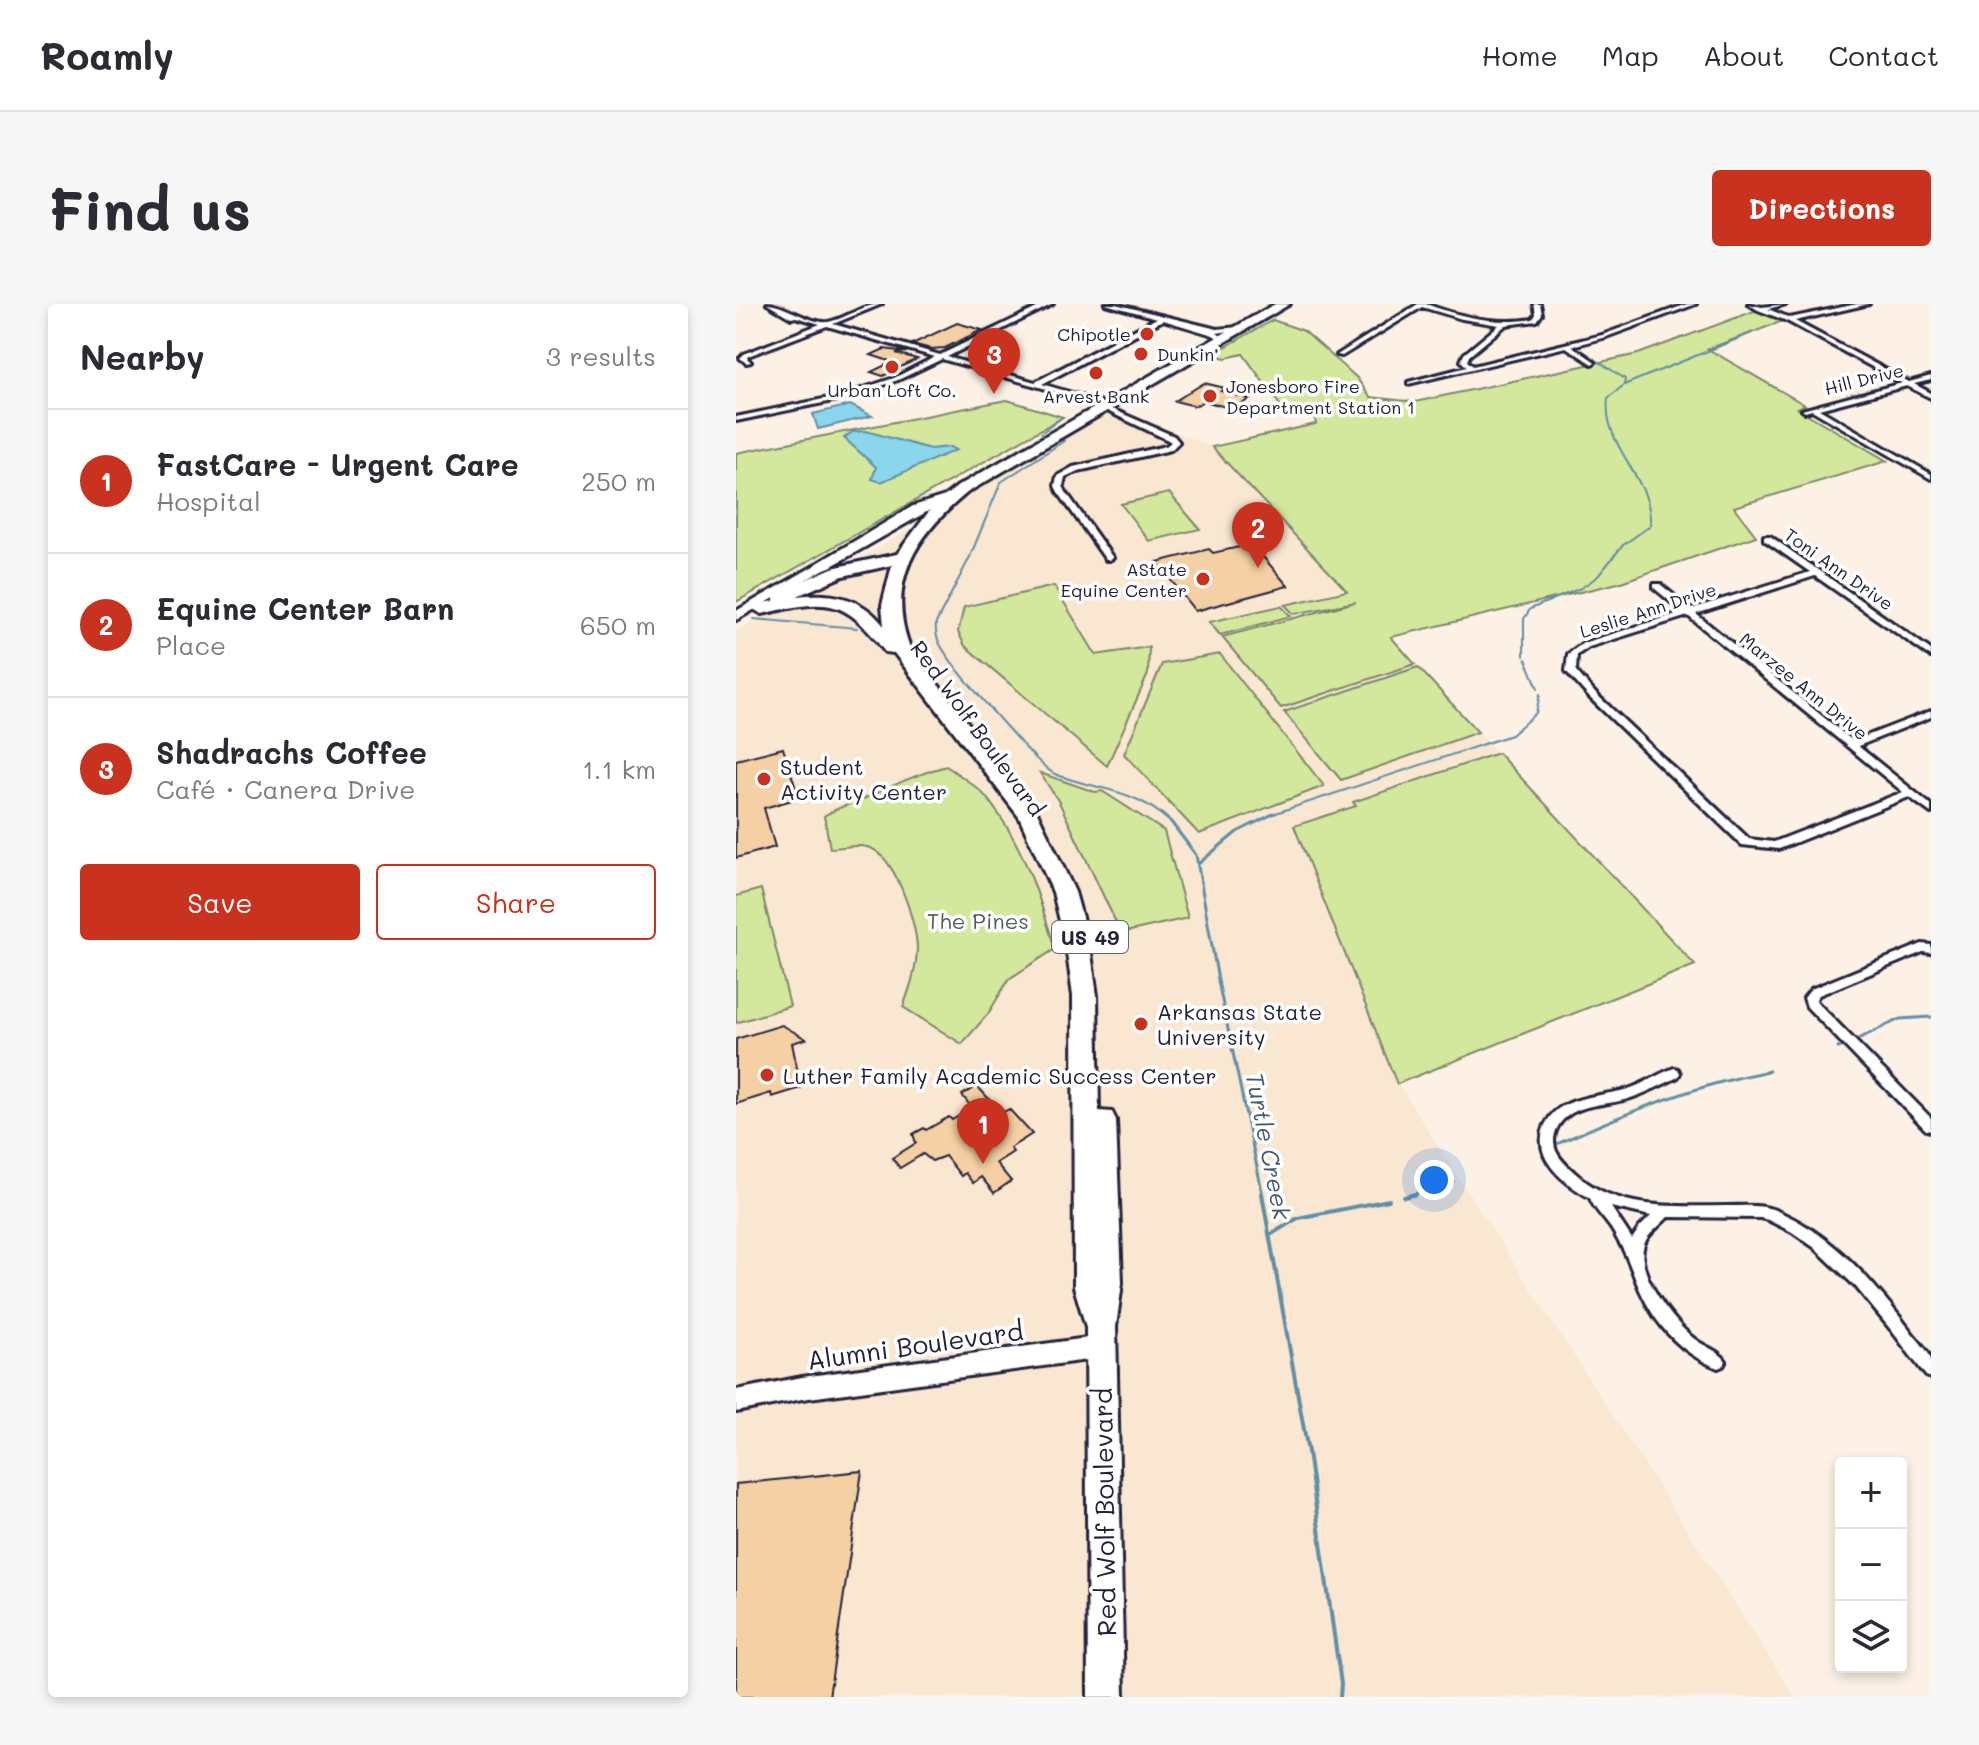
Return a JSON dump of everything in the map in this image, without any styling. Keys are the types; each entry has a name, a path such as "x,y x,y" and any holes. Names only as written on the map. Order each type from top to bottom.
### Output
{"highway":[{"name":"US 49","path":"1103,407 1284,304"},
{"name":"Red Wolf Boulevard","path":"1102,1337 1088,1287 1085,996 1071,916 1054,865 1029,815 971,737 913,668 892,632 889,619 895,580 903,558 923,526 953,496 1103,407"},
{"path":"824,564 918,509 953,496"},
{"path":"824,564 862,550 903,558"},
{"path":"762,609 838,572 903,558"},
{"path":"762,609 817,600 854,607 864,614 898,658 913,668"},
{"name":"Red Wolf Boulevard","path":"893,604 924,658 1032,798 1051,830 1079,893 1099,989 1108,1283 1102,1337 1106,1697"}],"street":[{"path":"770,304 821,326 1097,402 1175,442 1168,448 1076,469 1061,476 1059,486 1062,492 1109,558"},
{"path":"829,323 868,304"},
{"path":"740,368 811,336 814,334 812,330 879,304"},
{"path":"736,419 845,397 896,379 1050,304"},
{"path":"1108,304 1217,331 1239,329"},
{"path":"1340,355 1422,304 1505,323 1523,323 1539,317 1538,304"},
{"path":"1410,383 1612,334 1693,304"},
{"path":"1751,304 1789,320 1931,396"},
{"path":"1760,309 1783,304"},
{"path":"1789,320 1866,304"},
{"path":"788,313 829,323 1088,406 1103,407"},
{"path":"1037,384 1162,318 1218,335 1222,339"},
{"path":"1471,368 1464,361 1466,355 1505,323"},
{"path":"1568,346 1592,362"},
{"name":"Hill Drive","path":"1931,378 1809,409 1931,477"},
{"name":"Toni Ann Drive","path":"1767,538 1931,654"},
{"path":"736,619 824,564"},
{"name":"Leslie Ann Drive","path":"1817,573 1586,645 1573,654 1571,671 1743,841 1775,846 1910,793"},
{"name":"Marzee Ann Drive","path":"1657,586 1931,810"},
{"path":"736,619 762,609"},
{"path":"1851,745 1931,714"},
{"path":"1931,949 1922,948 1815,992 1810,998 1811,1004 1931,1126"},
{"path":"1674,1073 1640,1090 1574,1105 1560,1116 1549,1131 1547,1145 1566,1174 1595,1197 1615,1222 1665,1322 1683,1341 1718,1361"},
{"path":"1595,1197 1607,1202 1665,1211 1761,1212 1783,1221 1850,1270 1873,1294 1931,1371"},
{"path":"1634,1255 1642,1233 1665,1211"},
{"name":"Alumni Boulevard","path":"736,1401 1102,1337"}],"shaded area":[{"name":"Arkansas State University","path":"1117,408 1212,447 1695,965 1398,1084 1795,1697 736,1697 736,631"}],"green space":[{"path":"1757,310 1783,321 1708,349 1805,405 1797,408 1887,461 1734,507 1756,536 1618,583 1391,637 1415,664 1281,708 1222,637 1356,602 1294,614 1285,605 1347,591 1212,447 1316,424 1314,414 1283,409 1243,354 1226,358 1211,355 1273,320 1304,331 1357,378 1370,397 1415,402 1638,354"},
{"path":"1007,400 1063,417 736,602 736,453"},
{"path":"1169,493 1200,529 1149,541 1121,504"},
{"path":"1054,586 1096,655 1149,647 1148,674 1107,766 965,646 958,632 964,607"},
{"path":"1281,606 1291,616 1220,635 1209,622"},
{"path":"1220,654 1324,786 1199,834 1124,754 1162,664"},
{"path":"1418,667 1478,732 1341,780 1284,712"},
{"path":"1498,753 1695,965 1397,1084 1294,826 1356,806 1353,802"},
{"name":"The Pines","path":"946,766 982,793 1010,832 1036,889 1055,949 1009,979 988,1014 962,1044 903,1007 911,985 917,947 913,922 902,890 877,852 863,846 830,848 824,816"},
{"path":"1040,773 1095,792 1102,791 1164,831 1188,918 1121,933 1059,802"},
{"path":"761,889 790,1006 736,1023 736,896"}],"water":[{"path":"850,405 872,416 818,429 813,414"},
{"path":"866,431 930,449 950,447 956,450 881,482 872,479 876,467 844,438 852,432"}],"building":[{"path":"957,323 982,330 945,348 931,349 912,344"},
{"name":"Urban Loft Co.","path":"884,349 907,352 896,353 917,359 883,376 871,372 892,362 871,355"},
{"name":"Jonesboro Fire Department Station 1","path":"1204,383 1250,399 1233,409 1204,401 1195,406 1175,401"},
{"name":"AState Equine Center","path":"1252,544 1288,586 1195,611 1157,562 1209,549 1213,553"},
{"name":"Student Activity Center","path":"783,748 799,798 764,808 775,847 736,858 736,760"},
{"name":"Luther Family Academic Success Center","path":"782,1025 806,1039 792,1043 801,1088 736,1104 736,1039"},
{"path":"977,1086 1002,1113 1009,1109 1032,1134 1010,1148 1013,1152 996,1163 1011,1181 994,1193 981,1177 973,1183 965,1173 961,1176 945,1156 932,1161 923,1154 900,1168 892,1158 916,1143 913,1134 949,1117 952,1120 972,1108 962,1095"},
{"path":"862,1471 829,1697 736,1697 736,1484"}],"waterway":[{"path":"1624,385 1752,333"},
{"path":"1598,361 1625,379 1624,385"},
{"path":"1524,656 1524,619 1530,609 1581,588 1598,576 1623,545 1650,526 1644,492 1619,448 1608,416 1608,398 1624,385"},
{"name":"Turtle Creek","path":"1041,433 1060,419"},
{"name":"Turtle Creek","path":"1061,440 1064,441 1001,482 969,559 936,623 937,638 977,693 1046,767 1069,779 1137,799 1162,815"},
{"path":"754,619 857,628"},
{"path":"1526,659 1538,688"},
{"path":"1273,814 1511,735 1536,713 1540,694"},
{"name":"Turtle Creek","path":"1160,813 1171,822 1196,855 1219,986 1263,1196"},
{"path":"1198,864 1237,832 1273,814"},
{"path":"1856,1040 1900,1019 1931,1017"},
{"path":"1838,1048 1843,1046"},
{"path":"1557,1144 1661,1101 1769,1071"},
{"path":"1407,1196 1453,1182"},
{"name":"Turtle Creek","path":"1262,1194 1308,1452 1341,1684 1340,1697"},
{"path":"1404,1197 1416,1194"},
{"path":"1270,1235 1298,1218 1389,1200"}],"place":[{"name":"Chipotle","path":"1147,334"},
{"name":"Dunkin'","path":"1141,354"},
{"name":"Urban Loft Co.","path":"892,367"},
{"name":"Arvest Bank","path":"1096,373"},
{"name":"Shadrachs Coffee","path":"994,394"},
{"name":"Jonesboro Fire Department Station 1","path":"1210,396"},
{"name":"Equine Center Barn","path":"1258,568"},
{"name":"AState Equine Center","path":"1203,579"},
{"name":"Student Activity Center","path":"764,779"},
{"name":"Arkansas State University","path":"1141,1024"},
{"name":"Luther Family Academic Success Center","path":"767,1075"},
{"name":"FastCare - Urgent Care","path":"983,1164"}]}
